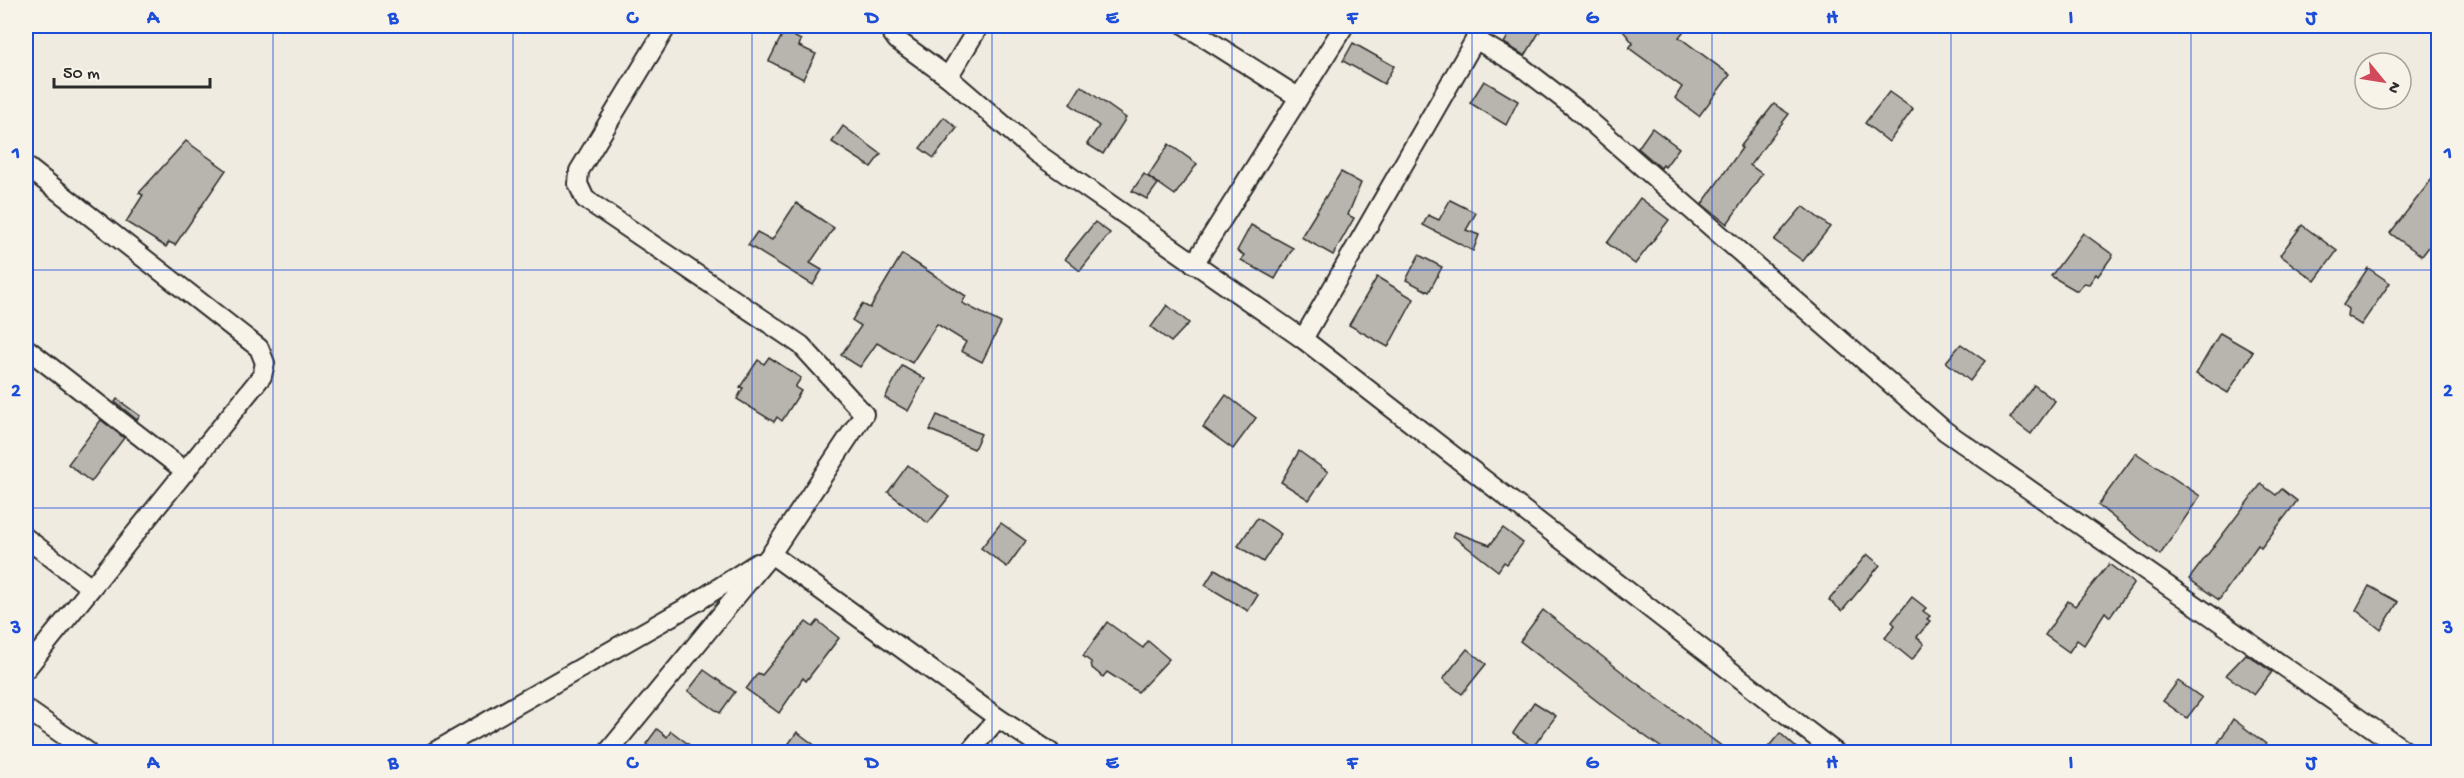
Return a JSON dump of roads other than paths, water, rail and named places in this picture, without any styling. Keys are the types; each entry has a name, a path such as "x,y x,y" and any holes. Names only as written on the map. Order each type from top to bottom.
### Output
{"street":[{"path":"608,753 771,554 864,414 801,345 585,199 578,184 579,171 667,26"},
{"path":"887,26 897,40 948,77 1035,152 1302,339 1835,753"},
{"path":"948,77 979,26"},
{"path":"1186,26 1298,97"},
{"path":"1194,264 1344,26"},
{"path":"1302,339 1479,32 1576,109 1945,431 2406,752"},
{"path":"26,166 259,348 265,363 262,376 26,669"},
{"path":"26,348 186,472"},
{"path":"26,538 92,588"},
{"path":"771,554 1050,753"},
{"path":"434,753 698,601 771,554"},
{"path":"26,709 88,753"},
{"path":"969,753 998,718"}]}
